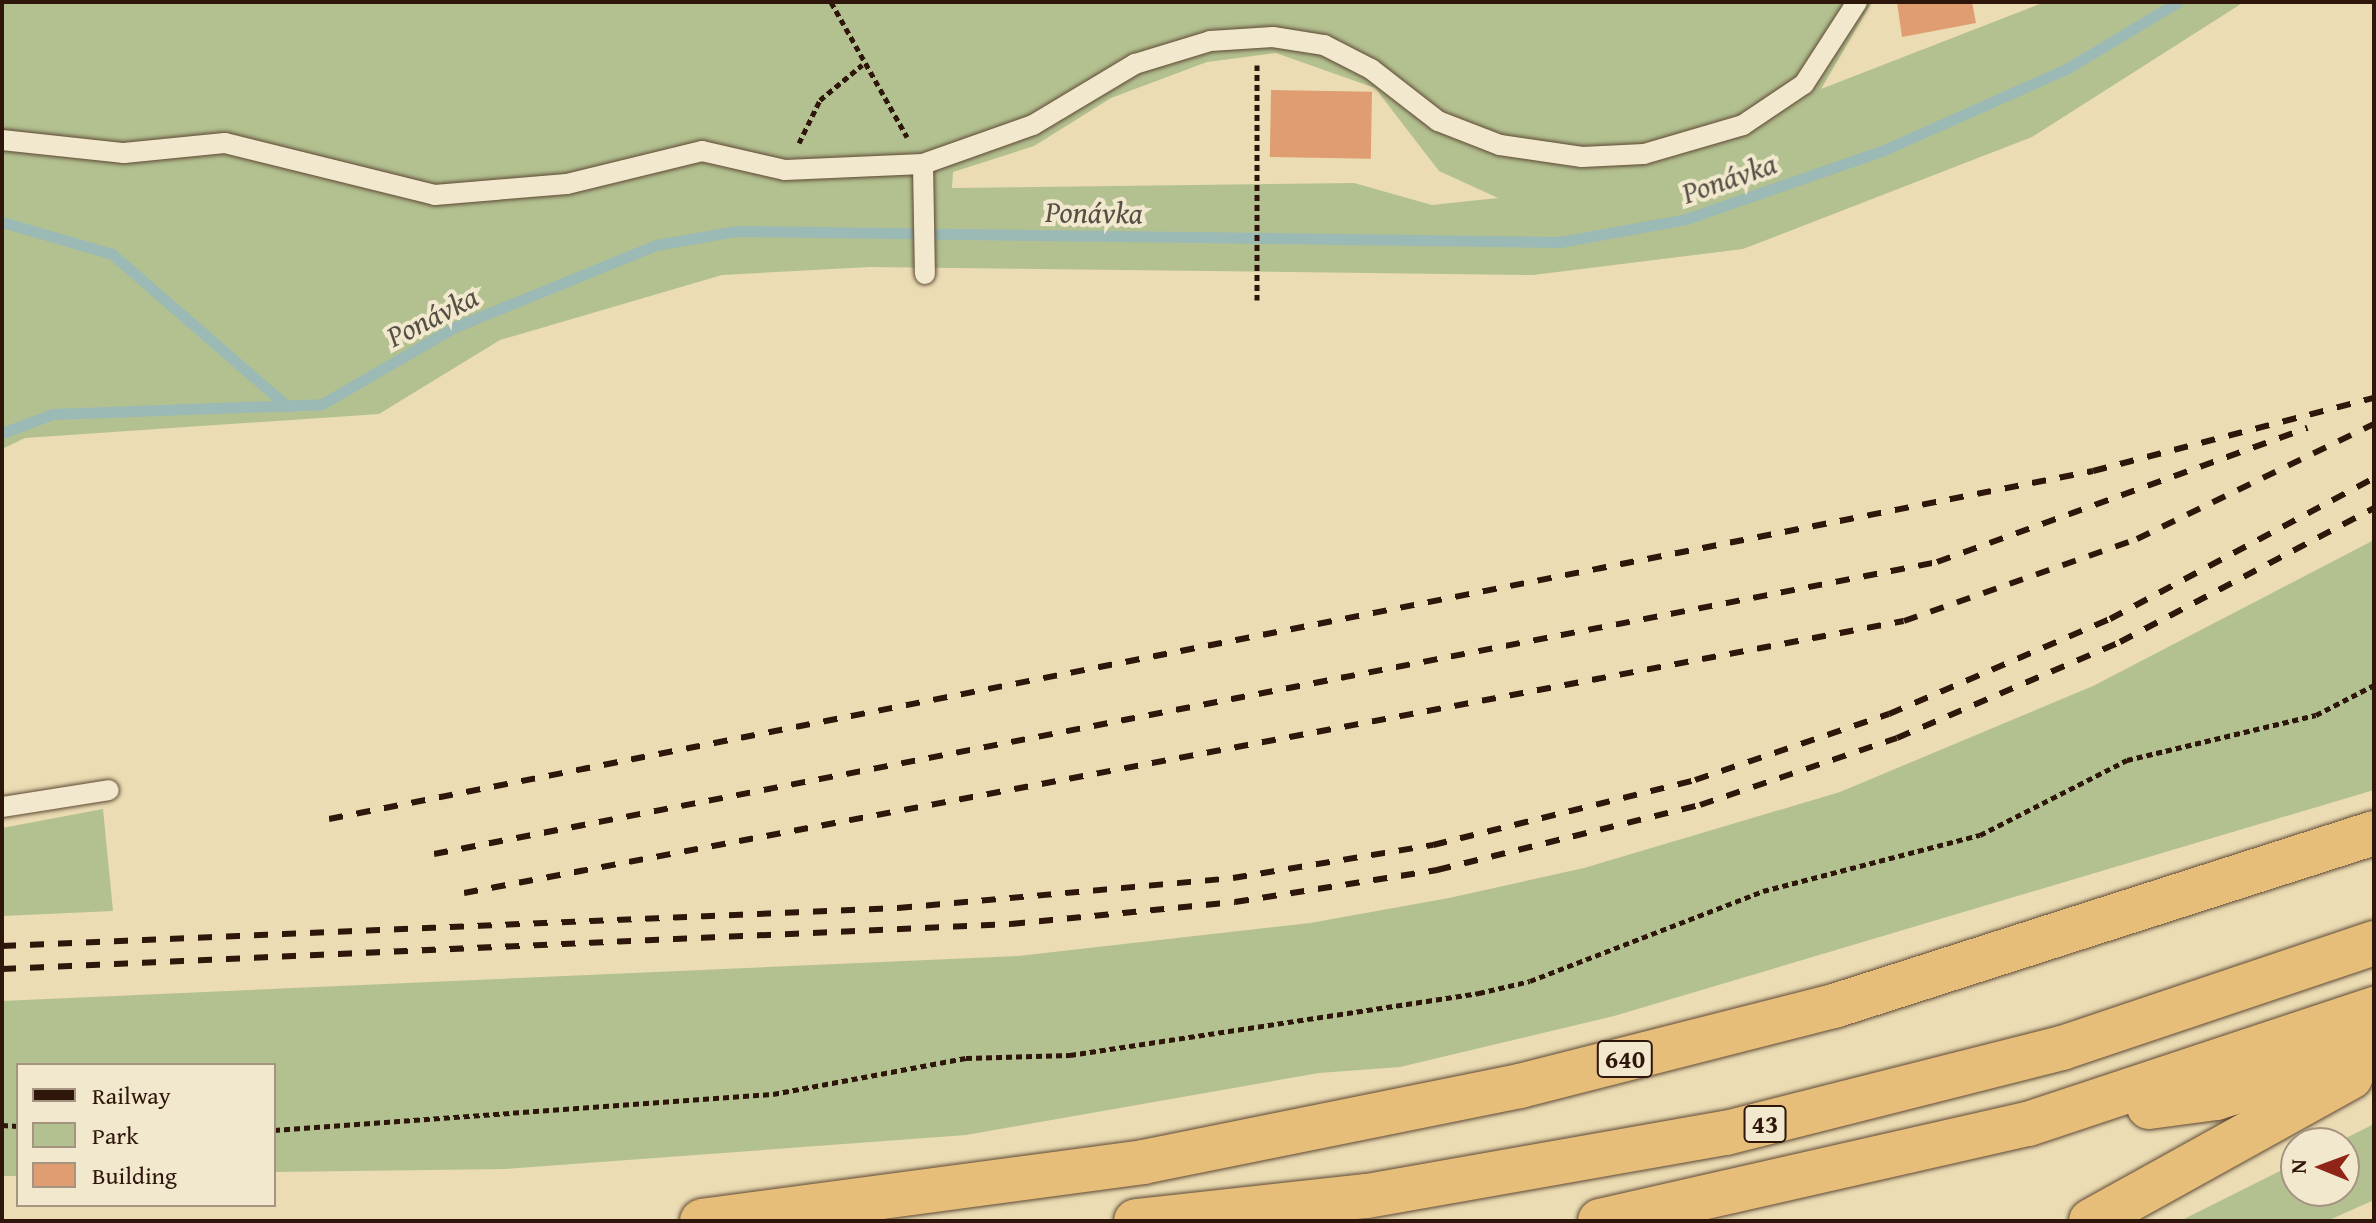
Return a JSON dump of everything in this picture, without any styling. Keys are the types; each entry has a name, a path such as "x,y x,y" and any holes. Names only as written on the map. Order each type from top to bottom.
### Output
{"highway":[{"name":"640","path":"702,1221 1143,1162 1520,1086 1834,1006 2374,833"},
{"name":"43","path":"1136,1221 1367,1196 1740,1130 2062,1048 2374,943"},
{"name":"43","path":"1600,1221 2028,1124 2374,1009"},
{"path":"2028,1124 2216,1098 2374,1048"},
{"path":"2091,1221 2374,1065"}],"lane":[{"path":"2,140 124,153 225,143 435,195 567,184 702,151 785,170 923,164 1033,125 1135,64 1210,41 1257,38 1324,45 1371,69 1438,121 1500,145 1582,157 1644,154 1743,125 1804,84 1857,2"},
{"path":"923,164 925,274"},
{"path":"2,807 109,790"}],"path":[{"path":"831,2 862,65 923,164"},
{"path":"1257,38 1257,300"},
{"path":"785,170 820,100 862,65"},
{"path":"276,1130 773,1094 966,1058 1070,1055 1479,993 1530,981 1763,891 1980,835 2127,760 2316,715 2374,685"}],"green space":[{"path":"2,2 1872,2 1821,89 2045,2 2244,2 2032,137 1743,249 1533,275 870,267 722,275 500,340 379,414 25,438 2,449","holes":["1276,53 1375,88 1439,171 1498,198 1432,205 1354,183 952,188 953,172 1034,146 1111,98 1207,62"]},
{"path":"2374,540 2374,790 1614,1016 1400,1067 1319,1073 966,1135 506,1169 276,1172 276,1063 16,1063 16,1176 2,1176 2,1001 1018,956 1310,923 1449,898 1584,868 1840,792 2093,686"},
{"path":"103,809 113,911 2,916 2,828"},
{"path":"2374,1124 2374,1200 2360,1206 2360,1131"},
{"path":"2280,1171 2280,1207 2358,1207 2327,1221 2180,1221"}],"building":[{"path":"1897,2 1972,2 1976,23 1902,37"},
{"path":"1271,90 1372,92 1371,159 1270,157"}],"waterway":[{"name":"Ponávka","path":"2,433 53,414 322,404 455,327 656,245 736,231 1560,242 1686,219 1884,150 2068,68 2178,2"},
{"path":"2,222 112,254 287,406"}],"railway":[{"path":"329,819 2093,471 2374,398"},
{"path":"464,893 1904,621 2137,539 2374,424"},
{"path":"434,854 1937,562 2307,428"},
{"path":"2,946 898,908 1233,878 1433,845 1695,780 1889,714 2110,619 2374,478"},
{"path":"2,969 1011,924 1235,902 1437,870 1700,805 1897,738 2120,642 2374,508"}]}
